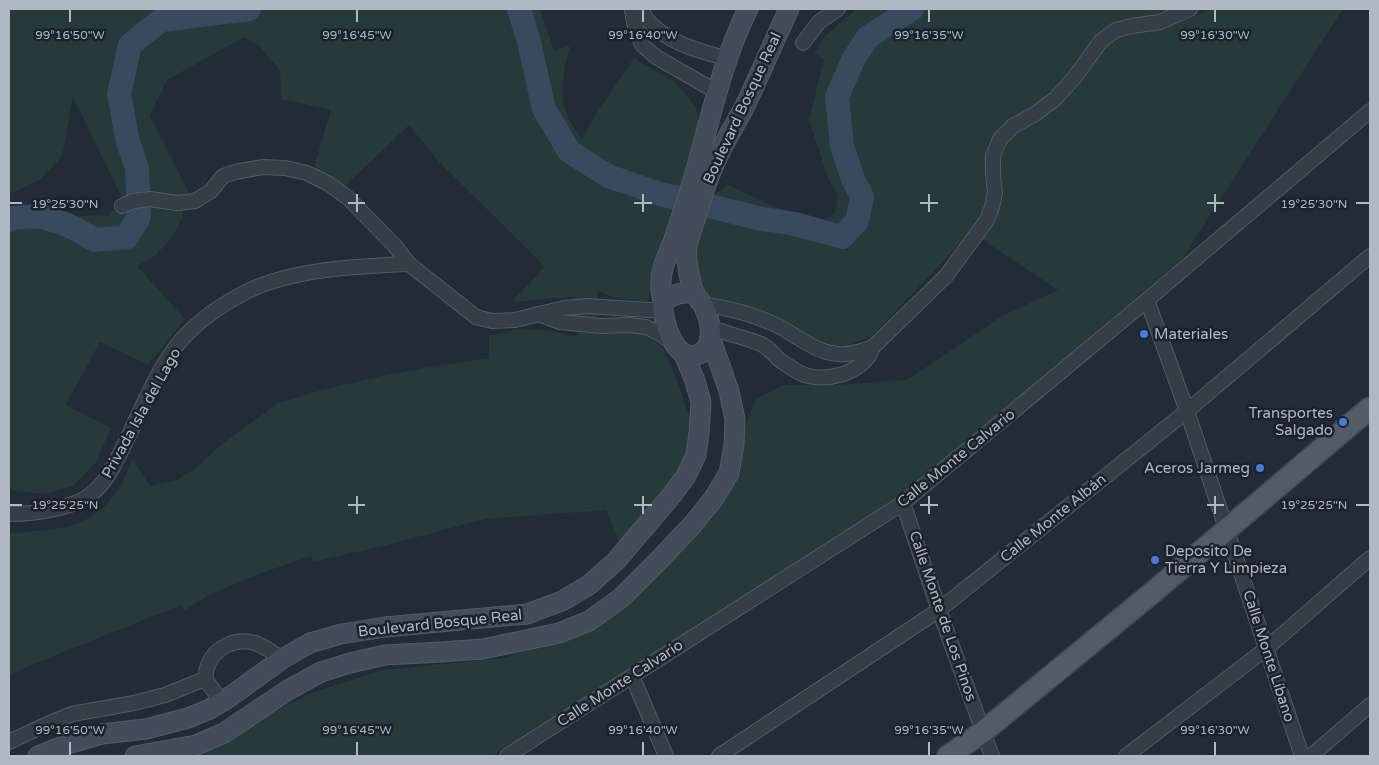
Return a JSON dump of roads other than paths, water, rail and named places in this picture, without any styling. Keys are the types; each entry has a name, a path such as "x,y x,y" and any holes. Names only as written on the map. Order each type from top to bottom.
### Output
{"main road":[{"path":"948,756 984,731 1152,593 1370,408"}],"street":[{"path":"632,9 634,23 642,45 656,57 717,92"},
{"path":"641,9 648,22 665,35 691,49 728,59"},
{"name":"Boulevard Bosque Real","path":"663,306 660,282 664,260 680,244 700,179 717,92 739,28 748,9"},
{"name":"Boulevard Bosque Real","path":"700,179 717,157 745,106 789,9"},
{"path":"803,43 819,22 838,9"},
{"path":"128,204 150,199 177,203 195,201 211,191 223,176 235,172 263,167 307,172 329,184 348,198 410,264 476,317 492,321 515,320 564,308 587,306 663,306 676,294 691,293 699,299 772,323 789,331 819,350 834,354 861,352 873,347 946,276 987,220 995,192 992,175 993,156 1000,139 1013,126 1035,114 1055,99 1074,78 1101,41 1116,30 1160,22 1190,9"},
{"path":"668,64 678,42"},
{"name":"Calle Monte Calvario","path":"507,756 904,503 1370,111"},
{"name":"Boulevard Bosque Real","path":"680,244 699,299"},
{"name":"Calle Monte Albán","path":"719,756 938,610 1187,411 1370,256"},
{"name":"Privada Isla del Lago","path":"9,514 27,514 54,510 76,502 94,492 110,474 158,377 172,353 191,330 215,310 251,290 290,276 369,266 410,264"},
{"path":"538,314 560,322 601,326 629,325 646,328 659,333 681,350 697,354 702,352 708,344 710,332 705,308 699,299"},
{"name":"Calle Monte Líbano","path":"1147,300 1187,411 1302,756"},
{"path":"663,306 671,337 681,350"},
{"path":"763,345 770,341 774,333 772,323"},
{"path":"710,332 763,345 782,362 800,373 813,376 828,377 844,374 858,367 870,356 873,347"},
{"name":"Boulevard Bosque Real","path":"135,756 196,745 224,733 288,690 321,672 384,655 484,648 559,633 589,621 621,598 694,522 714,498 729,473 734,445 735,419 729,391 710,332"},
{"name":"Boulevard Bosque Real","path":"38,756 68,744 102,734 146,729 188,718 210,709 282,659 310,643 341,634 385,627 527,614 562,601 589,585 615,562 672,495 686,476 696,455 700,434 701,402 695,381 681,350"},
{"name":"Calle Monte de Los Pinos","path":"904,503 938,610 992,756"},
{"path":"1126,756 1267,648 1370,558"},
{"path":"222,702 205,679 207,668 220,648 241,641 256,643 282,659"},
{"path":"632,676 666,756"},
{"path":"9,742 72,714 134,703 165,695 205,679"},
{"path":"1310,756 1370,705"}],"waterway":[{"path":"9,220 40,216 68,225 95,240 127,237 139,217 137,168 128,142 119,94 130,45 161,20 249,9"},
{"path":"519,9 529,42 544,109 569,151 608,176 660,194 758,218 795,224 842,237 857,221 862,197 853,179 842,146 837,97 853,60 868,37 912,9"}],"place":[{"name":"Materiales","path":"1144,334"},
{"name":"Transportes Salgado","path":"1343,422"},
{"name":"Aceros Jarmeg","path":"1260,468"},
{"name":"Deposito De Tierra Y Limpieza","path":"1155,560"}]}
